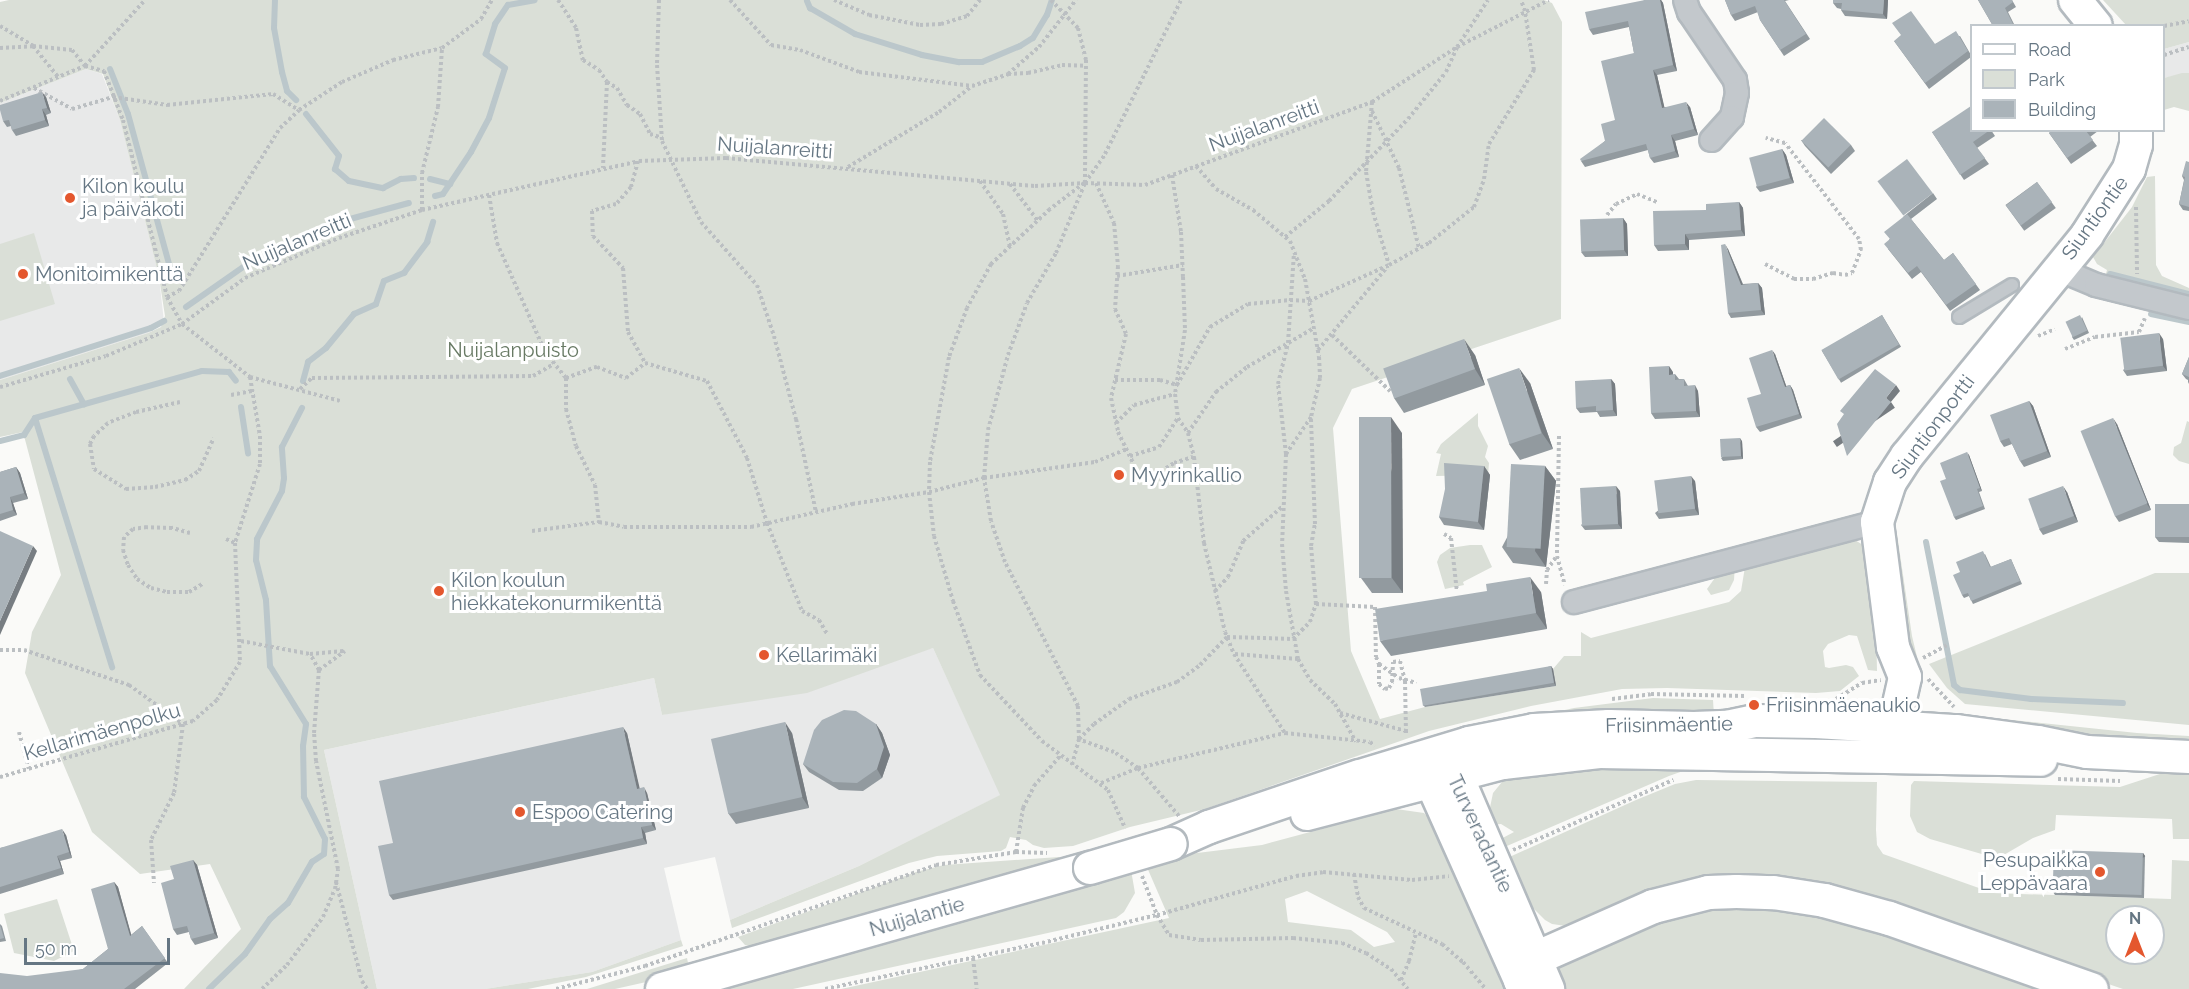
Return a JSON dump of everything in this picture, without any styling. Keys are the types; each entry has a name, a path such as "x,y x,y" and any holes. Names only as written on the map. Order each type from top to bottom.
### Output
{"highway":[{"path":"1532,979 1653,906 1708,892 1773,892 1824,900 1889,918 2091,989"}],"main road":[{"path":"2075,0 2094,24"},
{"name":"Siuntiontie","path":"2058,269 2086,235 2119,188 2129,169 2136,145 2136,132"},
{"name":"Siuntionportti","path":"1894,741 1905,677 1906,653 1877,522 1890,482 1907,456 2058,269"},
{"name":"Friisinmäentie","path":"1432,762 1513,762 1601,752 1894,741 2039,761 2086,752 2189,757"},
{"name":"Nuijalantie","path":"662,989 1090,868 1178,833 1213,840 1432,762"},
{"name":"Turveradantie","path":"1432,762 1532,979"}],"street":[{"path":"1685,0 1689,12 1734,80 1737,93 1732,117 1711,140"},
{"path":"2058,269 2096,285 2189,308"},
{"path":"1569,596 1877,522"}],"lane":[{"path":"1959,317 2012,285"}],"path":[{"path":"0,101 85,66 145,0"},
{"path":"167,297 179,291 280,128 299,110 352,78 393,60 442,48 481,19 492,0"},
{"path":"558,0 576,28 583,60 599,70 607,82 617,88 627,105 640,114 650,134 662,138"},
{"path":"659,0 657,65 662,138 701,222 757,285 774,336 796,419 816,512"},
{"path":"730,0 771,45 800,50 859,72 972,86"},
{"path":"834,0 868,15 920,26 941,24 967,16 980,0"},
{"path":"1051,0 1078,28 1086,66 1085,183"},
{"path":"1008,74 1039,47 1076,0"},
{"path":"1072,765 1080,739 1078,706 1005,562 991,521 984,478 988,430 1008,355 1027,303 1056,253 1085,183 1105,154 1181,0"},
{"path":"1285,237 1329,201 1387,141 1446,72 1456,47 1488,0"},
{"path":"1177,385 1210,327 1248,304 1290,300 1309,301 1389,265 1419,248 1474,207 1484,179 1489,144 1534,70 1525,10 1521,0"},
{"name":"Nuijalanreitti","path":"0,387 106,356 182,324 245,278 339,238 422,210 639,160 726,158 1035,186 1085,183 1145,185 1371,102 1456,47 1525,10 1549,0"},
{"path":"2165,26 2189,21"},
{"path":"0,26 33,46 58,77"},
{"path":"0,48 33,46 72,50 85,66 104,71 123,120 150,240 167,297 182,324 250,377 340,401"},
{"path":"2165,54 2189,47"},
{"path":"422,210 423,173 438,107 442,48"},
{"path":"847,168 939,112 972,86 1008,74 1028,73 1062,65 1086,66"},
{"path":"603,168 607,82"},
{"path":"34,88 72,109 114,97 167,105 273,94 299,110"},
{"path":"1371,102 1367,162 1373,212 1389,265"},
{"path":"1371,110 1399,168 1419,248"},
{"path":"1765,264 1794,279 1813,279 1833,273 1845,275 1852,273 1861,250 1859,239 1785,143 1766,138"},
{"path":"639,160 631,187 616,204 592,211 594,236 623,268 628,332 645,363 707,381 747,458 767,523 802,611 819,620 827,634"},
{"path":"1080,739 1094,724 1129,699 1177,682 1200,665 1227,637 1293,639 1310,622 1316,604 1311,546 1315,524 1311,417 1320,378 1318,351 1305,279 1285,237 1253,210 1216,189 1196,166"},
{"path":"1172,175 1183,265 1185,330 1175,394 1178,418 1188,433 1194,457 1200,519 1227,637 1234,654 1285,733"},
{"path":"979,180 1003,214 1010,247"},
{"path":"1010,183 1038,221"},
{"path":"1085,183 1038,221 991,264 967,308 949,357 930,462 928,492 934,536 953,601 980,675 1060,756 1108,790 1125,828"},
{"path":"1096,183 1114,223 1117,276 1115,309 1126,334 1111,398 1116,423 1139,475 1151,478 1174,463 1194,457"},
{"path":"1608,215 1616,204 1637,194 1657,202"},
{"path":"489,195 498,243 545,352 566,378 567,409 576,446 596,485 599,522"},
{"path":"2136,201 2136,267 2140,296"},
{"path":"1294,252 1288,343 1278,384 1286,454 1282,544 1293,639 1298,659 1310,680 1330,699 1356,742"},
{"path":"1117,276 1183,265"},
{"path":"1318,351 1389,265"},
{"path":"1188,433 1216,392 1247,368 1314,328"},
{"path":"2065,349 2095,337 2139,332"},
{"path":"1332,335 1390,391 1390,382"},
{"path":"566,378 597,368 626,378 645,363"},
{"path":"300,389 312,378 533,376 554,364"},
{"name":"Kellarimäenpolku","path":"0,777 193,721 217,700 240,662 242,640 235,543 260,464 260,436 250,377"},
{"path":"1115,380 1160,380 1177,385"},
{"path":"231,395 252,392"},
{"path":"1116,423 1134,405 1175,394"},
{"path":"180,402 136,412 108,423 94,436 90,444 94,469 126,489 155,487 185,480 199,471 214,438"},
{"path":"1286,454 1311,417"},
{"path":"1130,456 1158,447 1178,418"},
{"path":"1559,436 1557,556 1569,596"},
{"path":"532,531 599,522 653,527 751,527 816,512 928,492 984,478 1095,462 1127,449"},
{"path":"1215,591 1228,577 1243,541 1284,506"},
{"path":"190,533 172,528 147,526 133,529 124,537 123,550 128,565 137,579 151,588 167,592 189,592 204,583"},
{"path":"1444,534 1451,538 1457,592"},
{"path":"226,539 235,543"},
{"path":"1546,584 1547,570 1557,556"},
{"path":"1316,604 1375,607 1374,646 1379,664 1379,684 1385,689 1389,688 1392,682 1393,662 1400,661 1405,681 1406,730"},
{"path":"242,640 310,654 346,651 319,670"},
{"path":"1906,653 1932,656 1945,646"},
{"path":"0,650 24,650 129,685 183,724 174,793 151,840 154,884"},
{"path":"1906,653 1922,667"},
{"path":"262,989 287,965 323,917 336,882 338,869 315,761 314,733 319,670 310,654"},
{"path":"1234,654 1298,659"},
{"path":"1379,664 1405,681 1416,683"},
{"path":"1339,713 1406,730 1432,762"},
{"path":"19,732 29,768"},
{"path":"1101,783 1138,768 1285,733 1370,742 1383,753"},
{"path":"1080,739 1114,752 1138,768 1178,833"},
{"path":"1016,852 1023,808 1034,786 1060,756"},
{"path":"1504,854 1679,777"},
{"path":"556,989 645,966 936,865 1016,852 1049,853"},
{"path":"1139,867 1157,915 1170,935 1182,938 1293,938 1342,943 1366,953 1391,969 1408,989"},
{"path":"825,989 1157,915 1296,876 1323,872 1412,880 1440,879 1458,873"},
{"path":"1354,874 1358,897 1364,908 1442,944 1463,962 1486,989"},
{"path":"336,882 362,981 367,989"},
{"path":"1401,980 1409,961 1416,933"},
{"path":"973,957 977,989"}],"shaded area":[{"path":"2189,42 2189,73 2165,78 2165,49"},
{"name":"Kilon koulu ja päiväkoti","path":"86,69 102,74 120,120 159,277 164,322 148,333 0,380 0,103"},
{"path":"933,648 1001,795 859,866 730,920 715,857 664,868 681,940 592,972 485,989 377,989 324,750 654,678 662,715"}],"green space":[{"name":"Nuijalanpuisto","path":"9,0 1544,0 1552,3 1562,22 1561,319 1352,389 1333,428 1351,651 1380,719 1425,707 1556,686 1553,669 1564,656 1581,656 1581,632 1591,638 1729,602 1741,591 1745,567 1840,541 1855,540 1866,547 1876,620 1877,671 1868,670 1857,636 1849,635 1828,644 1823,651 1825,667 1846,665 1853,667 1859,676 1840,691 1816,693 1667,688 1622,689 1531,706 1429,731 1205,809 1130,827 1073,846 1044,848 1026,840 1010,837 1006,848 1001,851 937,856 909,863 732,928 730,920 859,866 1000,795 933,648 807,693 662,715 654,678 324,750 377,989 184,989 241,929 210,864 140,874 92,832 25,673 32,632 61,575 23,432 0,437 0,380 148,333 161,327 165,316 159,277 120,120 103,74 86,69 0,103 0,2"},
{"path":"2103,0 2189,0 2189,42 2165,49 2165,24 2125,24"},
{"path":"2189,73 2189,111 2174,107 2165,110 2165,78"},
{"path":"2155,176 2156,265 2162,276 2189,288 2189,298 2105,277 2107,270 2097,264 2093,257 2132,207 2147,177"},
{"name":"Monitoimikenttä","path":"34,233 55,304 0,321 0,244"},
{"path":"1478,413 1478,426 1488,446 1485,457 1489,463 1488,475 1436,476 1441,454 1436,453 1441,444"},
{"path":"2187,421 2189,422 2189,464 2179,461 2173,455 2174,447 2181,443"},
{"path":"1897,534 1912,636 1918,661 1908,662 1889,535"},
{"path":"1482,545 1492,567 1463,582 1464,585 1445,589 1437,562 1440,555 1450,548"},
{"path":"1735,563 1734,580 1729,590 1711,595 1707,589 1717,575"},
{"path":"2155,573 2189,573 2189,725 1965,704 1947,688 1929,664"},
{"path":"1653,698 1713,700 1714,715 1500,724 1574,708"},
{"path":"1974,716 2137,733 2189,736 2189,746 1973,724"},
{"path":"1538,765 1709,767 1686,770 1669,776 1500,849 1497,841 1514,832 1501,824 1491,825 1488,817 1493,793 1502,782"},
{"path":"2169,771 2189,772 2189,839 2173,839 2172,819 2056,815 2055,830 2033,838 2002,856 1992,857 1930,839 1917,832 1910,816 1911,785 1914,781 2120,787"},
{"path":"1696,780 1877,782 1877,845 1883,854 1993,893 2171,899 2172,860 2189,861 2189,989 2123,989 2061,968 1695,879 1630,898 1566,926 1552,924 1545,920 1529,904 1505,859 1675,784"},
{"path":"1396,809 1424,813 1435,824 1516,989 841,989 1169,918 1146,865 1189,854 1262,845","holes":["1307,891 1387,932 1395,942 1374,947 1351,930 1288,922 1285,899"]},
{"path":"1059,857 1059,864 765,949 745,945 738,937 916,872 944,865"},
{"path":"1131,870 1135,893 1124,912 1116,918 793,989 715,989"},
{"path":"57,899 74,951 54,961 14,953 4,914"},
{"path":"1739,903 1832,912 2059,989 1558,989 1554,964 1674,912"},
{"path":"681,940 683,946 586,977 528,989 485,989 592,972"},
{"path":"687,958 688,963 682,974 615,989 587,989"}],"building":[{"path":"1645,0 1660,0 1673,65 1653,70 1662,108 1686,102 1694,129 1671,135 1675,151 1650,158 1646,144 1581,161 1580,159 1605,141 1601,124 1615,120 1601,61 1634,53 1628,21 1589,29 1585,12"},
{"path":"1725,0 1784,0 1806,34 1780,50 1760,20 1755,6 1731,15"},
{"path":"1833,0 1884,0 1883,14 1841,10 1842,3 1833,3"},
{"path":"1978,0 2012,0 2013,2 2005,8 2013,24 1992,24"},
{"path":"1911,11 1935,44 1956,31 1968,51 1925,83 1894,41 1901,35 1892,23"},
{"path":"42,92 47,108 42,109 45,120 12,130 9,120 3,121 0,105"},
{"path":"1970,107 1970,132 1987,132 1973,142 1985,158 1960,175 1932,132"},
{"path":"1824,118 1851,145 1828,167 1801,141"},
{"path":"2087,132 2093,140 2067,158 2049,133"},
{"path":"1782,149 1790,178 1757,187 1749,158"},
{"path":"1907,159 1933,193 1903,216 1877,181"},
{"path":"2186,161 2189,162 2189,207 2179,204"},
{"path":"2037,182 2052,202 2021,225 2006,205"},
{"path":"1739,202 1741,230 1685,234 1685,244 1654,245 1653,211 1706,210 1706,204"},
{"path":"1907,214 1944,260 1953,253 1976,284 1946,305 1917,266 1908,273 1884,244 1890,239 1884,232"},
{"path":"1623,218 1624,250 1581,251 1580,220"},
{"path":"1725,244 1741,285 1758,283 1761,310 1728,313 1721,245"},
{"path":"1882,315 1899,344 1838,379 1821,350"},
{"path":"2080,315 2087,330 2073,337 2065,322"},
{"path":"2159,333 2163,366 2124,371 2120,338"},
{"path":"1464,339 1475,369 1394,398 1383,368"},
{"path":"1772,350 1785,387 1790,385 1799,414 1756,427 1747,398 1761,394 1749,358"},
{"path":"2189,357 2189,377 2182,374"},
{"path":"1669,366 1669,375 1675,374 1675,380 1684,379 1684,386 1695,385 1696,411 1651,413 1649,367"},
{"path":"1519,368 1541,433 1509,444 1487,379"},
{"path":"1875,369 1896,385 1886,398 1891,402 1847,456 1837,424 1844,414 1840,411"},
{"path":"1611,379 1613,410 1596,411 1596,406 1576,408 1575,381"},
{"path":"2029,401 2047,451 2020,461 2009,438 2000,441 1990,415"},
{"path":"1359,417 1391,417 1391,578 1359,578"},
{"path":"2113,418 2147,503 2115,516 2081,431"},
{"path":"1740,438 1741,456 1721,457 1720,439"},
{"path":"1967,452 1980,488 1977,489 1983,506 1954,517 1940,481 1946,479 1940,463"},
{"path":"1444,463 1484,466 1478,522 1439,517 1445,489"},
{"path":"1511,464 1545,466 1541,549 1507,547"},
{"path":"16,467 24,493 10,497 13,510 0,514 0,472"},
{"path":"1691,476 1695,509 1658,513 1654,481"},
{"path":"1616,486 1618,524 1582,526 1580,488"},
{"path":"2063,486 2074,516 2039,529 2028,499"},
{"path":"2155,504 2189,504 2189,537 2155,537"},
{"path":"0,531 33,546 0,621"},
{"path":"1983,551 1990,567 2011,559 2020,581 1971,601 1968,593 1962,595 1953,575 1960,572 1956,562"},
{"path":"1530,577 1536,613 1380,641 1375,609 1487,591 1486,584"},
{"path":"1551,666 1554,683 1423,706 1420,689"},
{"path":"844,710 856,711 876,724 884,747 877,769 857,783 833,782 803,764 814,730 822,720"},
{"path":"785,722 802,797 728,814 711,739"},
{"name":"Espoo Catering","path":"623,727 637,789 644,787 652,825 641,827 643,838 389,895 378,846 393,843 379,781"},
{"path":"62,829 69,852 57,856 61,868 0,887 0,848"},
{"name":"Pesupaikka Leppävaara","path":"2054,850 2143,853 2141,895 2053,892"},
{"path":"193,860 214,933 191,939 187,926 173,929 161,883 174,879 170,866"},
{"path":"114,882 130,936 142,926 165,958 124,989 0,989 0,973 27,976 83,969 108,949 91,889"},
{"path":"0,925 4,938 0,939"}],"waterway":[{"path":"275,0 274,28 282,72 287,91 296,100"},
{"path":"435,196 443,194 471,152 489,118 505,68 486,54 495,24 508,5 535,0"},
{"path":"807,1 810,8 855,34 922,55 959,62 982,62 1033,38 1047,15 1052,0"},
{"path":"110,69 128,114 173,279"},
{"path":"306,114 339,156 335,169 349,181 383,188 401,179 414,178"},
{"path":"430,179 450,184"},
{"path":"186,307 246,265 350,219 409,203"},
{"path":"303,381 308,362 326,348 354,314 376,304 384,281 404,273 427,242 433,222"},
{"path":"2110,274 2189,294"},
{"path":"2151,314 2189,322"},
{"path":"0,376 151,328 164,321"},
{"path":"0,441 24,435 35,418 202,371 229,372 236,381"},
{"path":"70,379 84,404"},
{"path":"241,407 248,453"},
{"path":"209,989 245,954 270,919 288,903 312,862 324,854 325,839 304,797 303,746 306,724 270,666 266,600 256,560 257,539 282,491 284,478 282,447 302,408"},
{"path":"35,418 112,667"},
{"path":"1926,542 1954,685 1960,690 2031,699 2123,703"}],"place":[{"name":"Kilon koulu ja päiväkoti","path":"70,198"},
{"name":"Monitoimikenttä","path":"23,274"},
{"name":"Myyrinkallio","path":"1119,475"},
{"name":"Kilon koulun hiekkatekonurmikenttä","path":"439,591"},
{"name":"Kellarimäki","path":"764,655"},
{"name":"Friisinmäenaukio","path":"1754,705"},
{"name":"Espoo Catering","path":"520,812"},
{"name":"Pesupaikka Leppävaara","path":"2100,872"}]}
